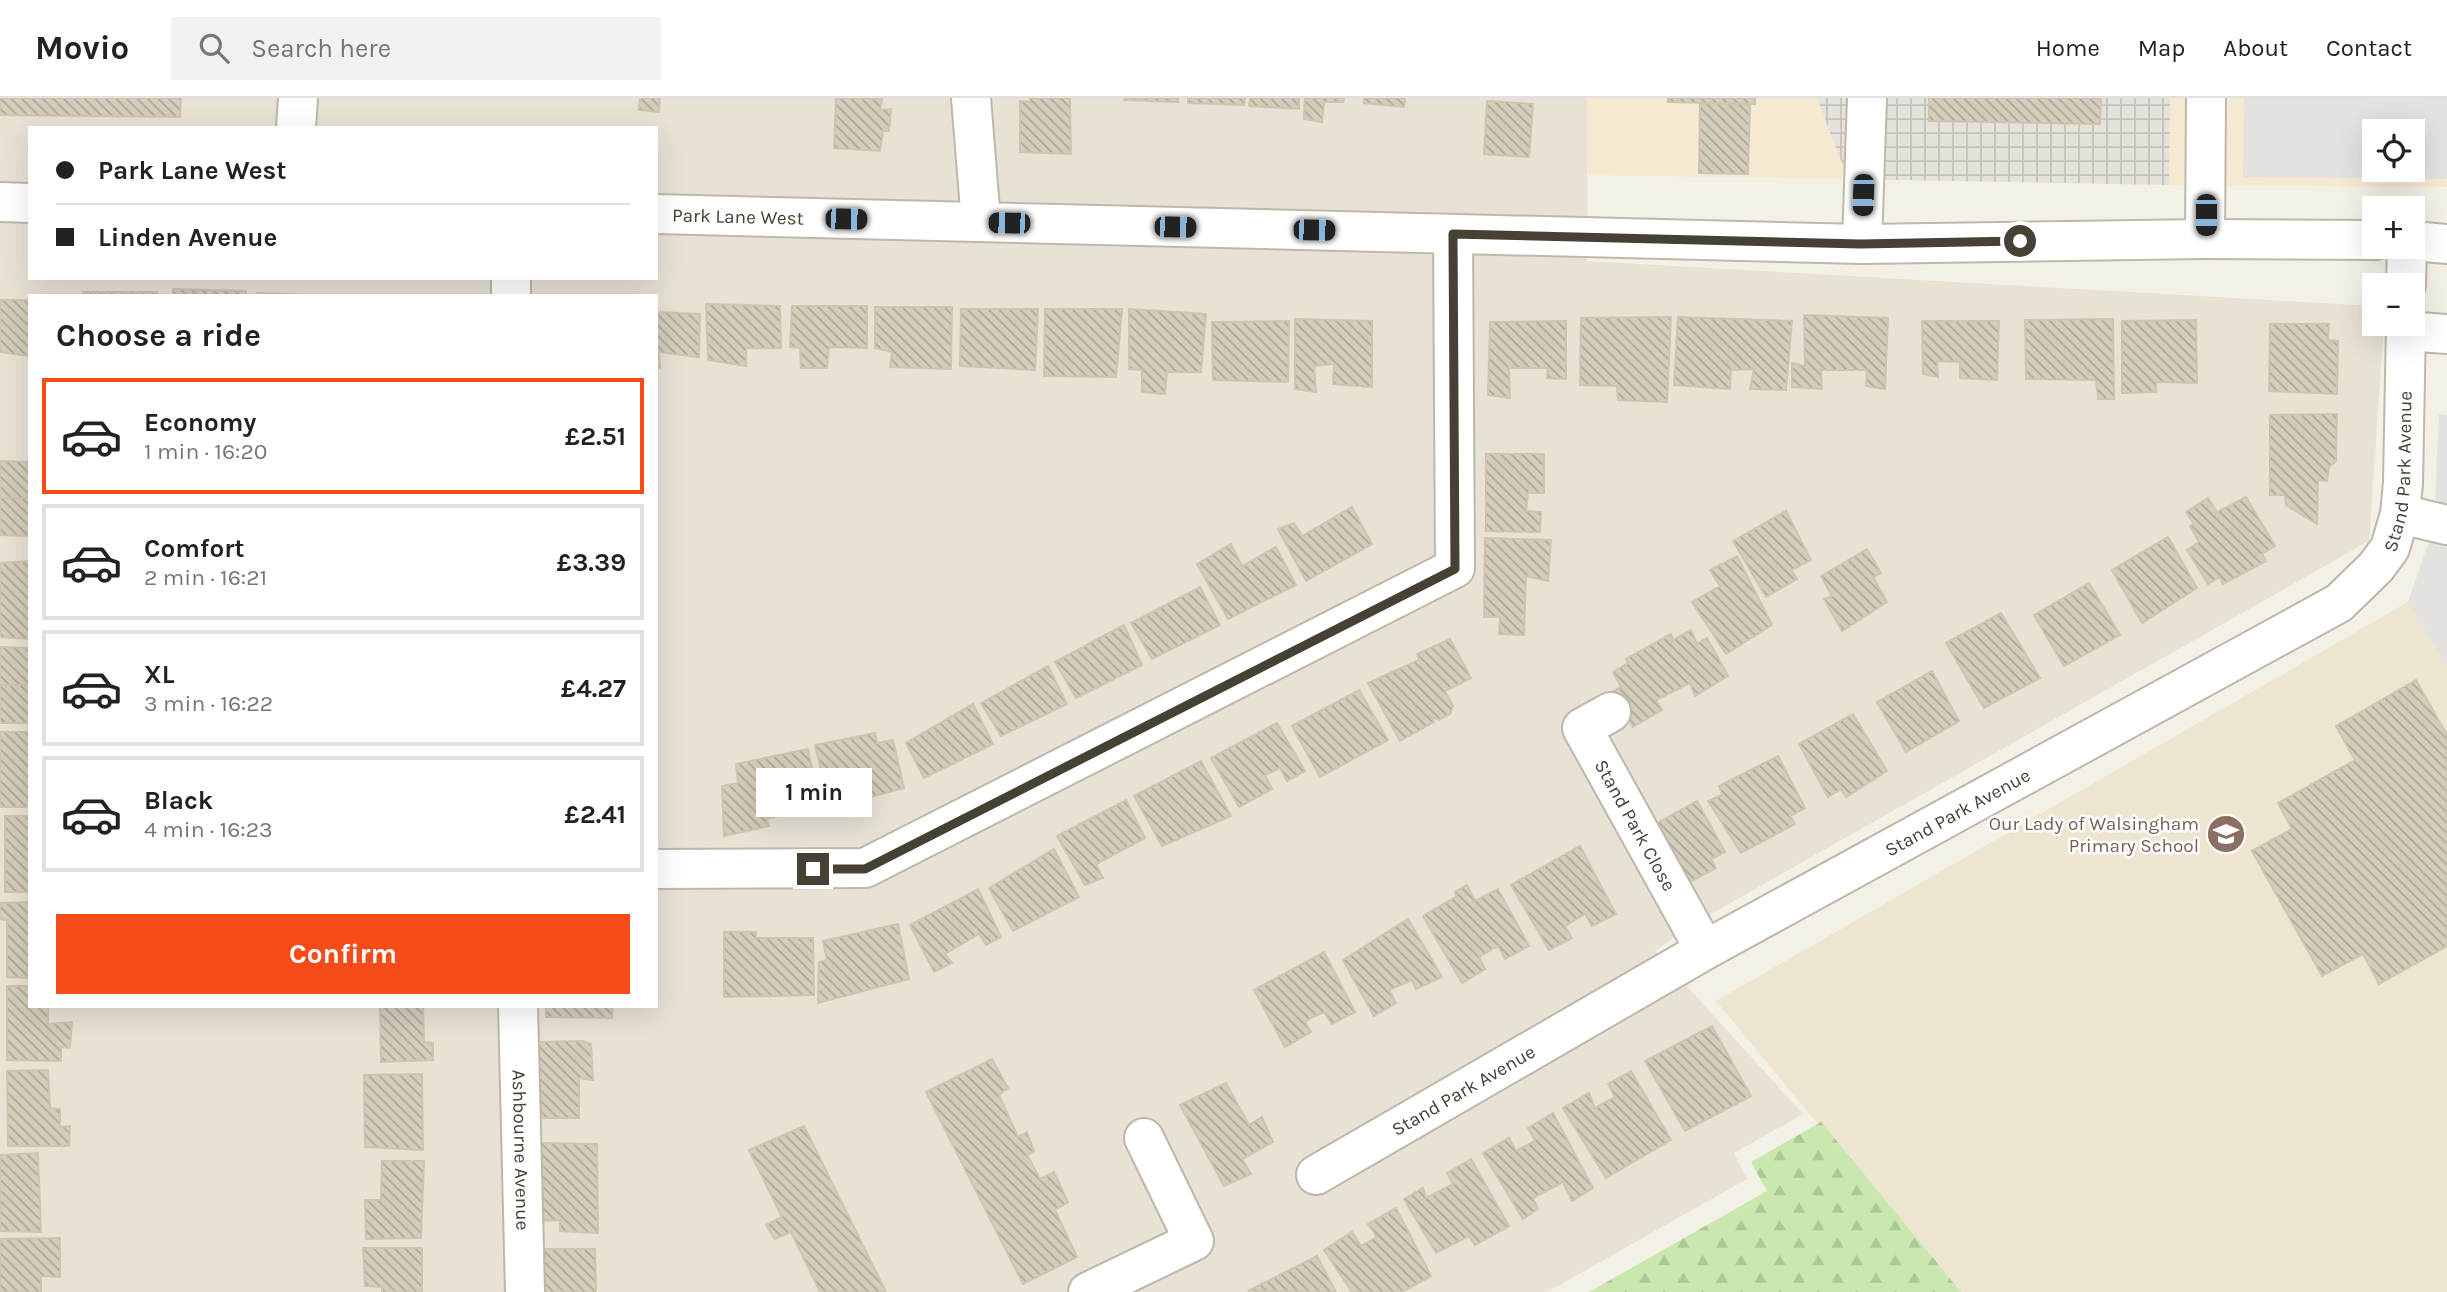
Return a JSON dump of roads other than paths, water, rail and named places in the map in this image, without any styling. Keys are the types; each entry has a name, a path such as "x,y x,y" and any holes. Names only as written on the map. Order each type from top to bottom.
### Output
{"street":[{"path":"296,126 298,98"},
{"path":"971,98 981,222"},
{"path":"1861,244 1867,98"},
{"path":"2206,98 2206,239"},
{"path":"0,202 28,202"},
{"name":"Park Lane West","path":"658,214 1861,244 2206,239 2362,240"},
{"path":"658,869 865,869 1455,569 1453,234"},
{"path":"2425,242 2447,243"},
{"path":"2425,330 2447,334"},
{"name":"Stand Park Avenue","path":"1317,1175 1705,950 2339,603 2376,567 2390,548 2400,514 2406,336"},
{"path":"2400,514 2447,525"},
{"name":"Stand Park Close","path":"1611,712 1582,728 1705,950"},
{"name":"Ashbourne Avenue","path":"518,1008 525,1292"},
{"path":"1088,1292 1194,1241 1144,1138"}],"place":[{"name":"Our Lady of Walsingham Primary School","path":"2226,834"}]}
